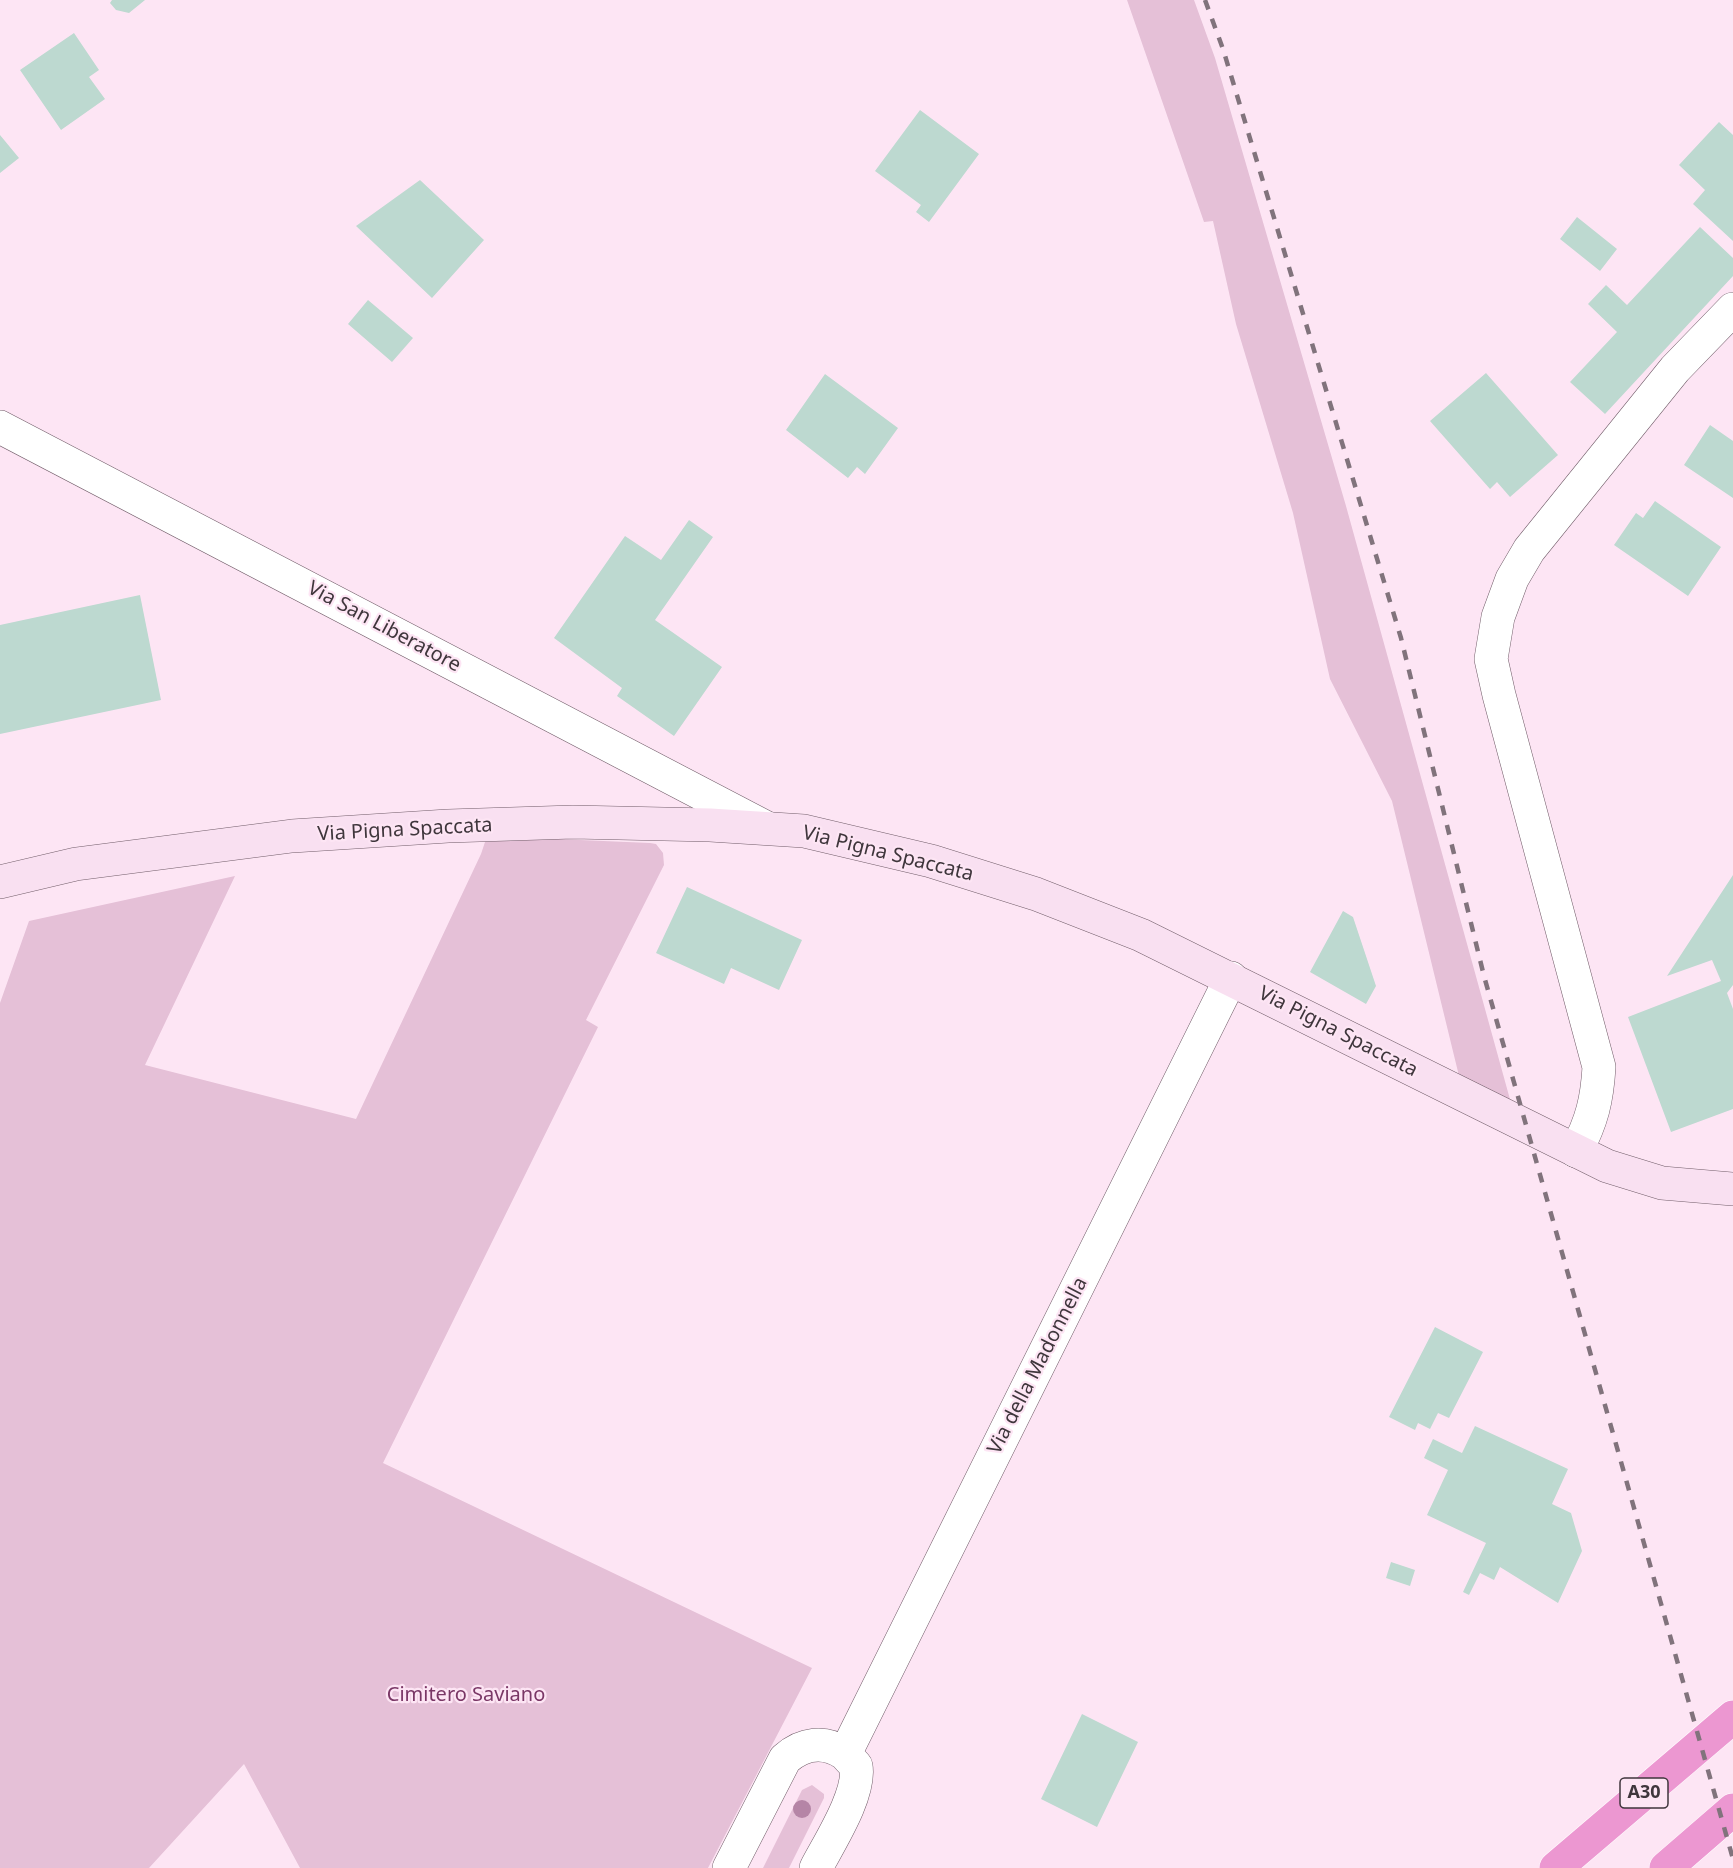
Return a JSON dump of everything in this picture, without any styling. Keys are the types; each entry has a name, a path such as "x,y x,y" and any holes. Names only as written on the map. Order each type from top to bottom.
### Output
{"highway":[{"name":"A30","path":"1556,1868 1733,1717"},
{"path":"1666,1868 1733,1810"}],"main road":[{"name":"Via Pigna Spaccata","path":"0,882 76,864 292,836 448,826 573,822 710,825 804,831 931,861 1036,894 1141,935 1607,1166 1662,1183 1733,1189"}],"street":[{"path":"1576,1151 1589,1126 1597,1098 1599,1066 1499,696 1491,659 1498,617 1512,579 1529,550 1675,369 1733,309"},
{"name":"Via San Liberatore","path":"0,427 767,828"},
{"name":"Via della Madonnella","path":"844,1754 1231,978"},
{"path":"729,1868 785,1759 809,1746 828,1745 844,1754 856,1766 855,1785 816,1868"}],"green space":[{"path":"1127,0 1194,0 1215,58 1346,506 1511,1103 1459,1076 1392,801 1330,679 1293,513 1236,324 1213,221 1204,222"},
{"name":"Cimitero Saviano","path":"487,836 650,843 656,844 663,853 664,865 586,1020 598,1027 383,1463 812,1668 708,1868 300,1868 244,1764 149,1868 0,1868 0,1003 29,921 235,876 145,1065 356,1119 481,854"},
{"path":"812,1785 824,1794 824,1798 789,1868 763,1868 802,1790"}],"building":[{"path":"112,0 145,0 129,13 116,10 110,3"},
{"path":"74,33 99,70 89,77 105,99 61,130 20,70"},
{"path":"920,110 979,154 929,222 916,212 921,205 875,171"},
{"path":"1719,122 1733,135 1733,241 1693,204 1705,190 1679,165"},
{"path":"0,135 19,158 0,173"},
{"path":"420,180 484,240 432,298 356,226"},
{"path":"1577,217 1617,249 1600,271 1560,239"},
{"path":"1700,227 1733,258 1733,276 1605,414 1570,382 1617,332 1588,304 1606,285 1627,305"},
{"path":"368,300 413,338 392,362 348,324"},
{"path":"1486,373 1558,455 1510,497 1497,482 1490,489 1430,421"},
{"path":"825,374 898,428 865,474 857,467 848,478 786,430"},
{"path":"1710,425 1733,441 1733,498 1684,465"},
{"path":"1655,501 1721,547 1688,596 1614,545 1636,513 1643,518"},
{"path":"689,520 713,537 655,620 722,667 674,736 617,696 622,688 554,638 625,536 661,560"},
{"path":"140,595 161,700 0,734 0,625"},
{"path":"1733,875 1733,985 1727,993 1733,1009 1733,1109 1671,1132 1628,1017 1721,981 1712,960 1667,976"},
{"path":"687,887 802,940 779,990 731,968 724,984 656,953"},
{"path":"1343,911 1353,917 1376,986 1366,1004 1310,972"},
{"path":"1435,1327 1483,1352 1449,1418 1438,1413 1430,1429 1418,1423 1415,1430 1389,1417"},
{"path":"1475,1426 1568,1469 1552,1504 1571,1513 1582,1551 1558,1603 1500,1567 1494,1580 1480,1573 1469,1595 1463,1592 1486,1543 1427,1515 1448,1470 1424,1458 1433,1439 1462,1453"},
{"path":"1391,1562 1415,1570 1410,1586 1386,1578"},
{"path":"1082,1714 1138,1742 1097,1827 1041,1799"}],"railway":[{"path":"1205,0 1223,49 1401,638 1484,976 1733,1859"}]}
